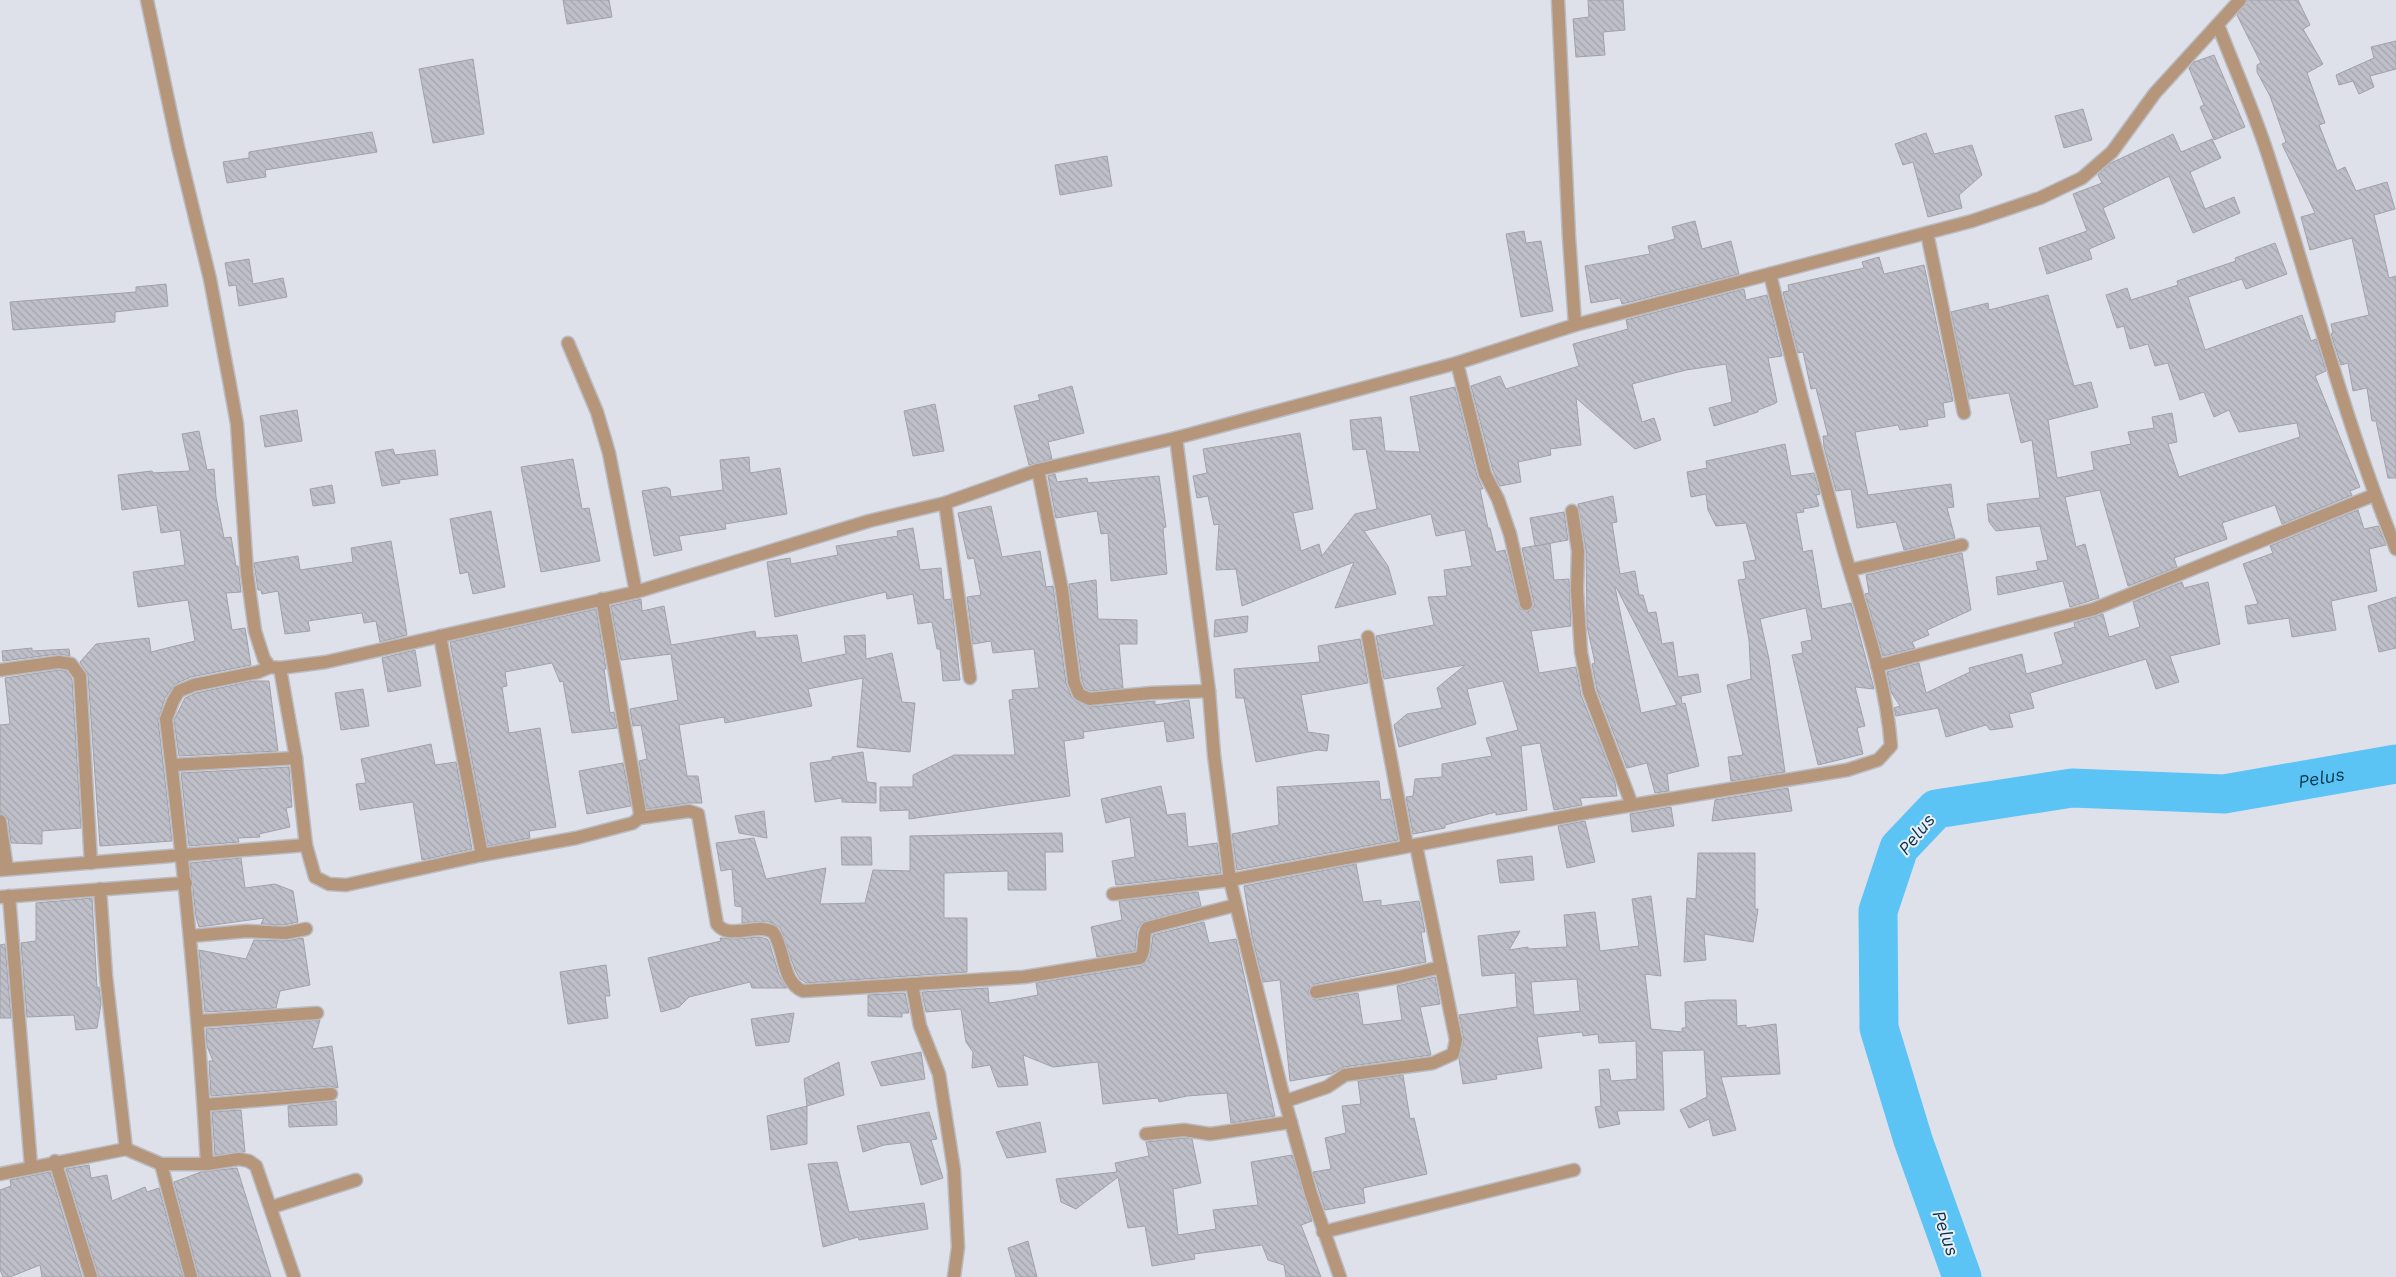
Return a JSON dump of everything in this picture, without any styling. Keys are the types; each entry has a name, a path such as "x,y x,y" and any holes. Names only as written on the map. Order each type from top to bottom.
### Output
{"street":[{"path":"147,0 178,147 210,279 237,424 247,573 255,631 264,659 275,667 296,758 306,845 315,876 329,884 346,885 482,855 576,838 633,823 639,818 689,811 698,814 717,924 726,931 762,929 773,932 790,976 798,988 807,991 1024,977 1140,958 1144,952 1144,934 1150,927 1236,905"},
{"path":"1558,0 1575,326"},
{"path":"207,1164 191,936 166,719 172,701 179,691 194,685 275,667 318,663 636,592 869,521 945,503 1038,470 1176,438 1458,363 1575,326 1972,221 2032,201 2082,178 2112,152 2155,93 2240,0"},
{"path":"2218,25 2267,150 2320,327 2374,495 2396,549"},
{"path":"1927,233 1964,413"},
{"path":"1113,894 1230,880 1632,805 1847,770 1878,760 1891,746 1889,714 1805,414 1770,274"},
{"path":"568,344 597,412 609,454 636,592"},
{"path":"1458,363 1485,474 1498,499 1510,534 1526,604"},
{"path":"1176,438 1209,691 1214,755 1230,880 1291,1122 1323,1232 1340,1277"},
{"path":"1038,470 1062,590 1074,682 1079,694 1089,699 1151,692 1209,691"},
{"path":"1877,666 2094,609 2374,495"},
{"path":"945,503 970,678"},
{"path":"1572,511 1578,551 1577,590 1581,652 1600,726 1632,805"},
{"path":"1850,570 1962,545"},
{"path":"602,599 640,807 639,818"},
{"path":"440,636 482,855"},
{"path":"1286,1101 1327,1087 1345,1075 1433,1063 1453,1054 1456,1040 1441,967 1412,846 1368,637"},
{"path":"0,670 59,662 71,664 80,676 91,863"},
{"path":"172,765 296,758"},
{"path":"0,821 4,870 306,845"},
{"path":"30,1166 4,897 186,883"},
{"path":"100,889 106,976 126,1149"},
{"path":"191,936 247,931 285,933 306,930"},
{"path":"1316,992 1399,977 1441,967"},
{"path":"912,984 920,1026 939,1074 954,1170 958,1248 954,1277"},
{"path":"198,1021 317,1013"},
{"path":"204,1105 330,1094"},
{"path":"1146,1134 1184,1130 1210,1134 1291,1122"},
{"path":"0,1174 55,1161 126,1149 161,1164 207,1164 239,1159 249,1161 256,1166 272,1207 294,1277"},
{"path":"55,1161 91,1277"},
{"path":"161,1164 191,1277"},
{"path":"1323,1232 1574,1170"},
{"path":"272,1207 356,1180"}],"building":[{"path":"563,0 609,0 612,17 567,24"},
{"path":"1588,0 1623,0 1625,30 1603,32 1605,55 1576,57 1573,19 1589,17"},
{"path":"2248,0 2298,0 2310,25 2303,29 2323,64 2307,73 2325,123 2319,125 2337,171 2345,167 2356,191 2387,182 2395,209 2374,215 2389,278 2396,276 2396,478 2388,478 2376,421 2372,421 2367,388 2353,391 2348,363 2341,365 2331,334 2333,333 2331,324 2369,315 2352,238 2310,250 2301,217 2315,213 2282,144 2286,142 2270,96 2257,72 2257,65 2261,63 2237,15"},
{"path":"2396,41 2396,69 2370,76 2374,87 2359,94 2353,81 2339,85 2336,75 2374,58 2371,47"},
{"path":"2214,55 2245,127 2214,140 2200,107 2204,105 2189,68 2194,62"},
{"path":"473,59 484,134 433,143 419,69"},
{"path":"2083,109 2092,140 2064,148 2055,116"},
{"path":"372,132 377,152 265,170 266,177 227,183 223,162 249,158 249,152"},
{"path":"1926,133 1934,154 1972,145 1982,175 1959,195 1962,208 1928,217 1913,162 1903,165 1895,144"},
{"path":"2173,134 2181,152 2212,139 2221,158 2190,172 2205,209 2234,197 2240,213 2193,233 2169,176 2103,208 2115,238 2089,249 2092,259 2047,274 2039,248 2087,231 2073,194 2102,183 2098,175 2111,163"},
{"path":"1107,156 1112,186 1060,195 1055,165"},
{"path":"1695,221 1702,249 1731,241 1739,274 1622,304 1620,298 1591,303 1585,266 1650,254 1648,246 1675,239 1672,227"},
{"path":"1524,231 1526,243 1541,241 1553,311 1521,317 1506,234"},
{"path":"2275,243 2287,274 2246,289 2242,279 2188,297 2205,350 2302,315 2311,341 2316,339 2326,371 2315,376 2360,487 2350,491 2352,495 2282,524 2275,505 2222,523 2227,539 2174,558 2177,567 2128,586 2100,490 2065,497 2076,547 2085,544 2099,598 2070,607 2063,581 1998,595 1996,577 2038,570 2036,562 2048,560 2040,526 1996,531 1989,522 1987,504 2040,498 2032,440 2021,443 2009,393 1969,399 1951,312 1988,303 1989,310 2048,295 2074,386 2091,382 2098,407 2048,420 2057,478 2094,470 2091,452 2131,444 2128,432 2154,428 2152,417 2172,413 2177,442 2168,444 2179,477 2300,437 2297,423 2239,432 2229,410 2214,417 2204,392 2180,400 2168,363 2155,366 2148,344 2130,349 2124,326 2117,328 2106,295 2127,288 2131,300 2178,285 2177,281 2236,261 2235,258"},
{"path":"1879,257 1884,274 1924,265 1953,401 1943,403 1945,417 1927,420 1928,426 1900,430 1898,425 1855,432 1868,495 1951,484 1954,507 1947,508 1955,538 1904,550 1896,522 1857,528 1851,489 1836,491 1824,447 1823,436 1828,436 1816,388 1811,389 1803,352 1798,353 1783,292 1789,291 1788,285 1864,268 1862,262"},
{"path":"249,259 253,284 283,278 287,297 239,306 236,285 229,286 225,263"},
{"path":"166,284 168,306 115,312 115,322 13,330 10,302 136,292 136,287"},
{"path":"1744,289 1746,300 1767,295 1782,356 1768,358 1777,402 1758,410 1758,412 1714,426 1709,408 1732,402 1726,364 1686,370 1632,384 1642,422 1654,418 1661,440 1635,449 1576,398 1581,445 1550,449 1551,455 1518,462 1521,482 1500,486 1493,471 1471,386 1500,376 1506,389 1579,366 1573,344 1628,329 1626,320"},
{"path":"1072,386 1084,433 1048,442 1052,459 1029,465 1014,406 1040,400 1038,395"},
{"path":"1455,387 1477,476 1483,489 1480,489 1488,528 1490,528 1496,552 1505,550 1520,609 1528,612 1534,607 1522,548 1550,543 1554,580 1569,579 1571,626 1531,631 1539,673 1576,667 1581,695 1615,782 1617,796 1580,798 1582,805 1554,810 1540,743 1521,746 1527,810 1496,815 1496,812 1445,825 1445,828 1413,834 1406,797 1413,796 1415,779 1442,777 1442,764 1492,756 1486,738 1518,730 1503,681 1467,689 1476,724 1399,747 1394,725 1407,714 1442,708 1437,688 1465,665 1384,679 1376,636 1434,625 1428,597 1447,596 1444,570 1472,566 1465,530 1436,536 1431,514 1364,531 1388,566 1396,594 1335,608 1354,562 1242,606 1236,569 1216,570 1219,524 1214,525 1208,496 1197,498 1193,476 1207,473 1203,449 1300,433 1313,509 1293,513 1301,551 1319,544 1322,556 1355,514 1377,509 1366,449 1353,450 1350,420 1381,417 1385,451 1420,452 1410,397"},
{"path":"935,404 944,451 913,456 904,411"},
{"path":"297,410 302,441 265,447 260,416"},
{"path":"199,431 207,470 214,469 216,497 224,538 231,537 236,566 238,566 241,592 226,593 232,630 245,628 251,665 191,677 175,684 165,698 158,720 172,841 100,846 88,676 80,662 96,644 149,638 151,652 195,641 188,600 138,607 133,572 185,565 180,530 161,533 157,505 122,510 118,475 152,471 153,473 190,471 182,434"},
{"path":"1785,444 1791,476 1814,473 1820,494 1816,495 1819,506 1803,509 1804,512 1796,513 1803,552 1812,550 1822,609 1851,603 1874,689 1855,687 1865,726 1857,728 1863,754 1818,765 1792,655 1803,653 1801,642 1812,640 1806,608 1760,619 1769,659 1785,772 1731,781 1728,757 1743,755 1727,685 1751,679 1749,640 1738,580 1746,579 1743,562 1756,560 1746,523 1716,526 1708,510 1706,494 1691,497 1687,472 1707,468 1706,461"},
{"path":"393,449 395,455 435,450 438,475 399,480 400,483 382,486 375,452"},
{"path":"749,457 750,473 780,468 787,514 725,524 726,529 679,536 682,550 654,556 642,491 666,487 670,489 671,497 723,490 720,460"},
{"path":"573,459 582,509 589,508 600,561 541,572 521,467"},
{"path":"1055,474 1057,482 1087,478 1088,483 1159,476 1166,527 1163,528 1167,574 1111,581 1108,533 1101,534 1097,511 1056,518 1048,476"},
{"path":"332,485 335,503 313,506 310,489"},
{"path":"1613,496 1617,522 1612,523 1620,574 1635,571 1639,595 1643,595 1648,613 1656,612 1662,644 1673,642 1678,677 1698,674 1701,692 1681,696 1682,704 1685,703 1699,766 1667,774 1669,791 1655,793 1647,763 1627,768 1597,690 1592,664 1595,663 1587,626 1586,550 1578,504","holes":["1616,587 1677,705 1641,713"]},
{"path":"991,506 1002,557 1040,551 1046,587 1053,586 1066,683 1072,698 1090,707 1155,701 1155,705 1189,700 1194,738 1167,742 1164,721 1083,732 1084,738 1064,741 1070,796 909,819 909,810 880,811 880,787 913,787 913,775 954,755 1015,755 1009,700 1013,699 1012,690 1039,688 1034,649 993,653 991,641 973,644 967,597 981,595 974,558 968,559 958,513"},
{"path":"2358,510 2364,529 2378,526 2386,545 2369,549 2377,591 2331,601 2336,630 2292,637 2289,618 2248,624 2245,606 2258,604 2243,564 2273,553 2270,546"},
{"path":"491,511 505,587 473,594 468,572 460,574 450,519"},
{"path":"1564,512 1568,540 1535,546 1530,518"},
{"path":"913,528 920,570 941,568 944,600 951,599 960,680 943,681 940,649 937,649 932,622 918,624 913,594 887,599 886,592 775,617 767,562 790,558 791,564 838,555 836,546 898,536 897,531"},
{"path":"391,541 407,635 380,642 376,621 364,623 362,613 308,621 310,631 285,634 278,591 262,594 261,590 258,590 254,563 298,556 300,570 353,562 351,548"},
{"path":"1962,553 1971,610 1927,630 1929,635 1912,642 1915,648 1883,656 1865,594 1869,593 1866,575"},
{"path":"1096,580 1098,619 1137,620 1137,644 1119,644 1123,688 1091,691 1085,688 1082,680 1069,584"},
{"path":"2182,582 2184,588 2208,582 2220,644 2170,656 2179,682 2156,689 2146,659 2030,693 2034,708 2009,714 2013,727 1990,730 1986,725 1946,737 1938,708 1896,716 1894,708 1900,706 1891,692 1887,672 1919,663 1926,693 1970,672 1969,668 2022,654 2026,674 2063,664 2054,633 2075,627 2074,623 2103,614 2109,637 2140,627 2133,602"},
{"path":"2396,597 2396,648 2379,652 2368,606"},
{"path":"641,599 642,611 664,606 671,645 755,631 756,638 797,635 802,663 846,654 844,636 865,635 866,659 892,653 902,702 915,703 910,752 857,747 863,678 808,689 812,706 725,723 724,717 679,725 687,776 698,776 702,803 688,803 647,809 639,761 647,759 641,725 633,726 630,709 678,700 671,654 621,660 611,606"},
{"path":"596,609 606,669 604,669 610,713 614,712 617,728 572,733 563,681 560,682 552,663 505,672 507,686 502,687 509,733 540,728 556,827 529,831 530,838 488,846 450,642"},
{"path":"1248,616 1247,632 1214,637 1215,620"},
{"path":"1360,639 1368,683 1301,695 1308,732 1329,735 1327,751 1318,750 1256,762 1244,698 1236,698 1234,669 1320,662 1318,646"},
{"path":"32,648 32,651 69,649 70,656 58,654 3,661 2,651"},
{"path":"415,650 421,686 388,692 382,658"},
{"path":"59,670 66,671 72,679 81,828 42,831 42,844 11,843 8,819 0,813 0,725 10,724 5,678"},
{"path":"253,681 269,681 278,751 179,756 174,720 185,698 196,693"},
{"path":"363,689 369,726 341,730 335,693"},
{"path":"431,744 435,765 456,762 472,849 422,860 413,802 360,810 356,784 366,783 361,759"},
{"path":"863,752 867,782 876,783 876,803 842,802 842,798 815,802 810,763 832,760 832,757"},
{"path":"623,763 631,806 587,814 579,771"},
{"path":"289,767 292,807 286,808 290,827 259,834 260,837 238,838 239,842 189,846 181,773"},
{"path":"1379,781 1381,800 1390,799 1398,840 1237,870 1232,834 1279,825 1277,787"},
{"path":"1161,786 1167,815 1185,813 1188,847 1217,843 1221,873 1116,885 1112,861 1135,857 1130,817 1106,823 1101,799"},
{"path":"1788,788 1792,811 1712,821 1715,800"},
{"path":"1671,807 1674,826 1632,832 1630,814"},
{"path":"764,811 767,838 739,833 735,816"},
{"path":"1585,821 1595,862 1567,868 1558,826"},
{"path":"1062,833 1063,852 1045,852 1046,890 1008,890 1008,871 944,873 944,918 967,918 967,972 806,983 800,979 795,970 780,927 767,921 742,923 742,907 735,906 732,869 721,871 716,843 754,838 766,879 826,868 820,904 865,903 873,870 910,871 910,836"},
{"path":"841,837 871,837 872,865 842,865"},
{"path":"1698,853 1755,853 1755,909 1758,909 1753,942 1704,934 1706,960 1684,962 1687,898 1696,899"},
{"path":"1532,856 1534,880 1500,883 1497,860"},
{"path":"241,858 245,888 275,884 293,891 298,922 284,925 261,924 264,918 199,927 196,917 190,863"},
{"path":"1356,864 1363,902 1381,900 1381,906 1419,901 1425,932 1421,932 1426,962 1315,984 1309,989 1308,994 1317,1000 1358,993 1363,1025 1402,1020 1397,986 1435,977 1440,1004 1420,1007 1431,1055 1344,1067 1331,1074 1290,1081 1280,980 1263,982 1252,936 1244,886"},
{"path":"1198,892 1201,906 1142,922 1137,930 1135,951 1097,957 1091,927 1122,920 1119,901"},
{"path":"1651,896 1661,976 1645,974 1651,1029 1682,1032 1682,1028 1686,1028 1685,1002 1709,1000 1736,1000 1737,1026 1746,1025 1746,1028 1776,1024 1780,1074 1721,1077 1736,1130 1713,1136 1709,1119 1689,1128 1680,1110 1707,1097 1704,1050 1662,1051 1664,1110 1617,1111 1620,1124 1599,1128 1595,1107 1601,1106 1599,1070 1609,1069 1611,1081 1637,1079 1636,1041 1599,1043 1598,1034 1583,1036 1582,1032 1537,1037 1542,1068 1496,1075 1497,1079 1463,1084 1459,1059 1464,1039 1459,1015 1517,1007 1515,973 1482,976 1478,936 1520,931 1509,950 1528,947 1528,949 1567,947 1564,915 1595,912 1600,951 1639,946 1632,899","holes":["1577,979 1580,1011 1534,1015 1531,982"]},
{"path":"92,898 97,988 99,987 101,1004 97,1028 76,1030 74,1015 27,1017 21,943 36,941 36,903"},
{"path":"1204,922 1209,943 1236,939 1275,1116 1231,1123 1227,1093 1187,1096 1159,1102 1158,1098 1103,1104 1098,1062 1053,1067 1023,1055 1028,1085 998,1087 990,1065 972,1068 973,1052 966,1042 961,1009 926,1012 922,992 988,988 989,1003 1038,995 1036,983 1142,966 1150,957 1153,935"},
{"path":"759,937 767,939 769,942 779,975 787,988 752,988 750,982 689,997 679,1007 661,1012 648,958 721,941 720,938"},
{"path":"303,938 310,985 280,991 276,1008 205,1012 199,950 246,959 254,940 285,941"},
{"path":"5,944 11,1018 0,1018 0,945"},
{"path":"606,965 610,996 605,996 608,1018 568,1024 560,972"},
{"path":"905,993 909,1013 902,1013 902,1017 868,1016 868,995"},
{"path":"794,1013 789,1042 756,1046 751,1019"},
{"path":"320,1020 312,1049 332,1046 338,1088 330,1086 211,1096 209,1061 213,1061 207,1046 206,1029"},
{"path":"921,1052 925,1079 881,1086 871,1062"},
{"path":"839,1062 844,1095 807,1106 804,1079"},
{"path":"1403,1075 1410,1119 1414,1118 1427,1174 1363,1188 1365,1203 1325,1210 1313,1172 1331,1169 1325,1138 1346,1133 1342,1106 1361,1104 1358,1081"},
{"path":"336,1101 337,1125 289,1127 288,1106"},
{"path":"807,1106 807,1144 771,1150 767,1116"},
{"path":"241,1110 245,1152 215,1155 212,1112"},
{"path":"929,1112 937,1139 931,1140 943,1178 921,1185 910,1142 884,1145 863,1152 857,1126"},
{"path":"1040,1122 1046,1152 1007,1158 996,1132"},
{"path":"1184,1138 1192,1139 1201,1183 1173,1189 1178,1235 1216,1229 1213,1210 1258,1205 1251,1162 1292,1155 1312,1221 1301,1225 1321,1277 1286,1277 1284,1265 1268,1260 1262,1245 1194,1254 1195,1259 1152,1266 1145,1226 1128,1228 1118,1177 1076,1209 1061,1202 1056,1179 1117,1172 1115,1163 1149,1156 1146,1142"},
{"path":"837,1162 849,1212 924,1203 928,1229 859,1240 858,1237 823,1247 808,1164"},
{"path":"89,1165 91,1178 107,1175 112,1201 145,1187 147,1192 159,1188 183,1277 99,1277 66,1169"},
{"path":"237,1168 271,1277 199,1277 174,1182 201,1172"},
{"path":"50,1172 82,1277 42,1277 40,1265 10,1277 3,1277 0,1270 0,1190 11,1186 10,1180"},
{"path":"1028,1241 1037,1277 1016,1277 1008,1248"}],"waterway":[{"name":"Pelus","path":"1962,1277 1913,1140 1879,1028 1878,911 1899,848 1936,809 2072,788 2224,794 2396,764"}]}
